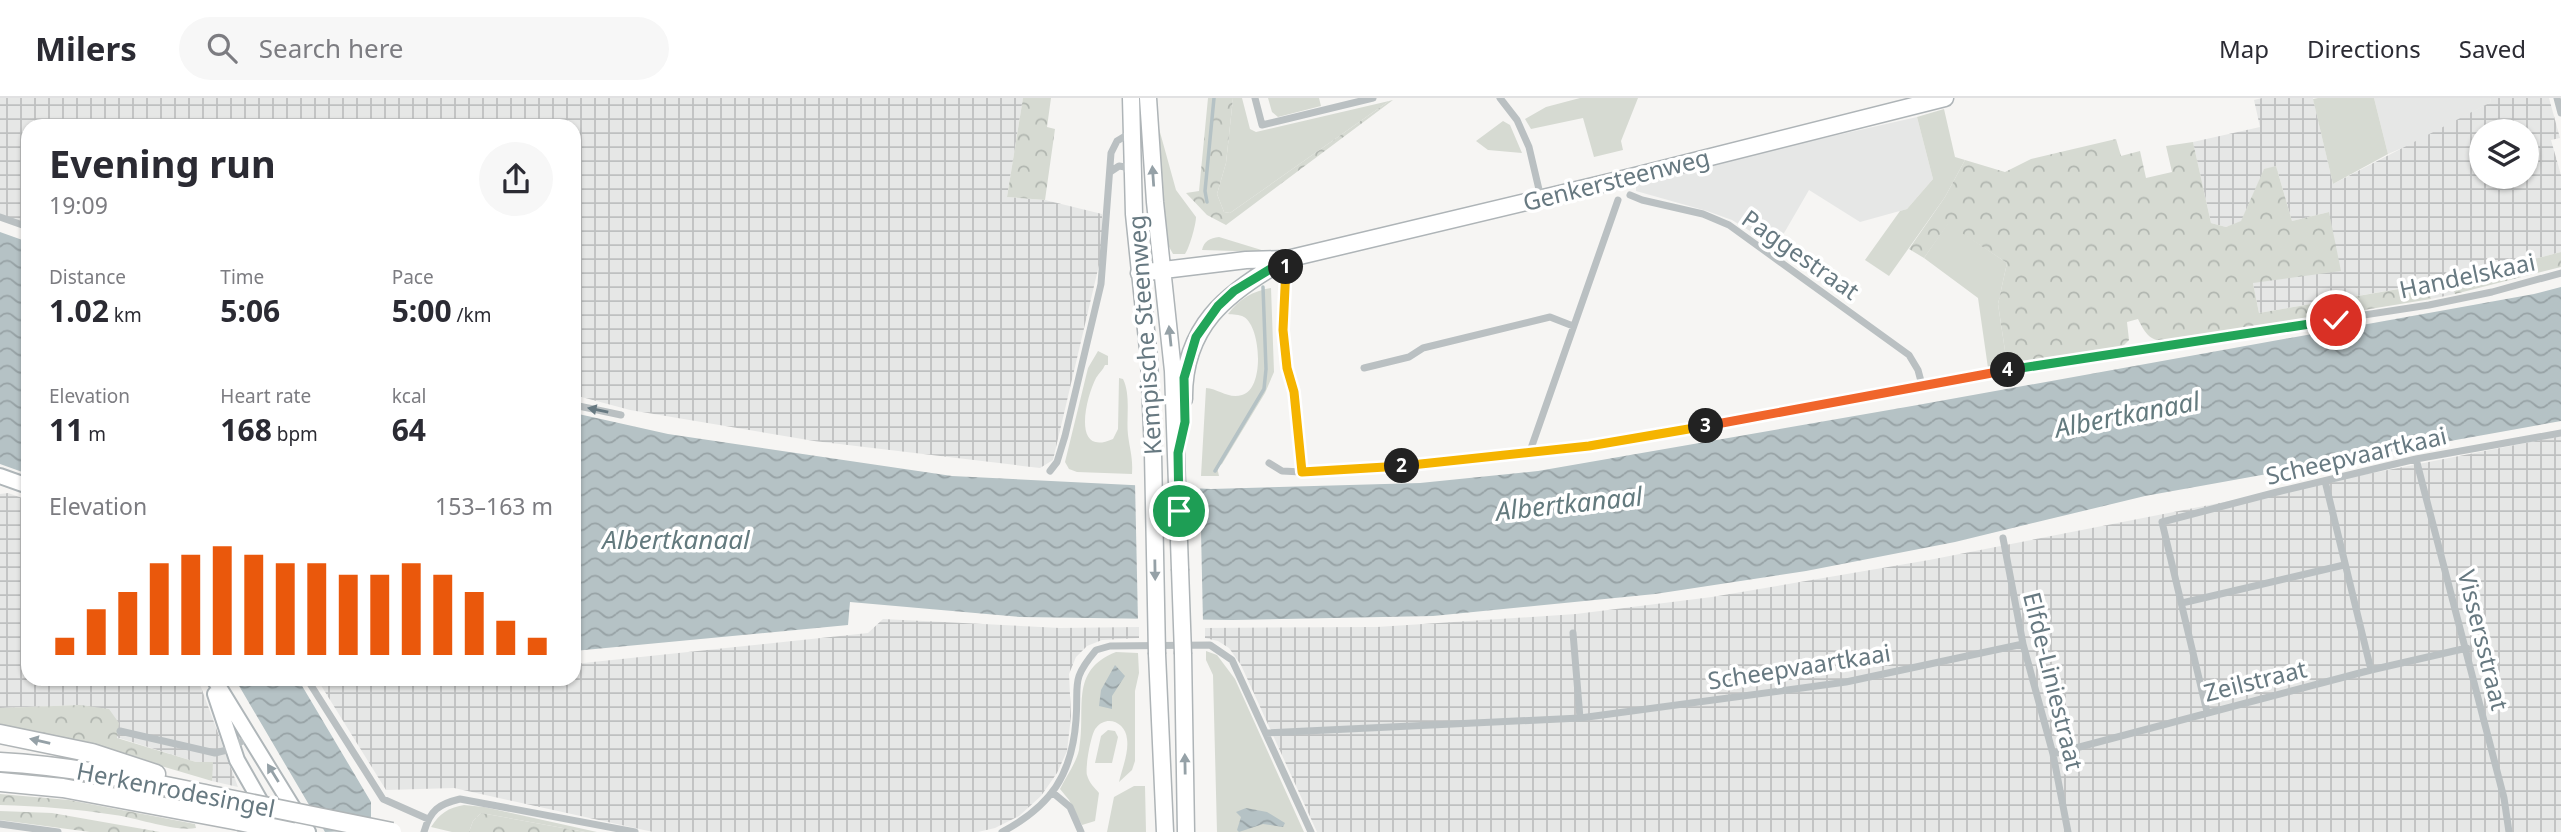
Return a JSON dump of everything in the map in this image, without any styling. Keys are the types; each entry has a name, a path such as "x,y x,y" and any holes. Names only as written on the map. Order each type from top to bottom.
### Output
{"highway":[{"path":"0,734 92,753 173,779 198,793"},
{"name":"Herkenrodesingel","path":"0,762 57,766 105,774 391,832"},
{"name":"Herkenrodesingel","path":"0,782 63,788 292,832"}],"main road":[{"name":"Kempische Steenweg","path":"1131,98 1139,272 1149,359 1165,832"},
{"name":"Kempische Steenweg","path":"1148,98 1178,453 1186,832"},
{"name":"Genkersteenweg","path":"1139,272 1246,260 1287,259 1945,98"},
{"name":"Genkersteenweg","path":"1178,453 1185,422 1184,378 1196,337 1218,306 1234,291 1287,259"}],"street":[{"path":"1255,98 1262,125 1373,98"},
{"path":"1500,98 1517,120 1529,147 1541,198"},
{"path":"2557,98 2561,113"},
{"path":"1131,132 1150,132"},
{"name":"Kempische Steenweg","path":"1050,471 1057,462 1065,436 1101,284 1111,153 1117,141 1131,132"},
{"path":"1110,173 1119,166 1125,167 1133,178"},
{"name":"Paggestraat","path":"1630,195 1703,214 1729,225 1909,355 1918,370 1922,386"},
{"path":"1529,454 1618,200"},
{"path":"0,216 21,224"},
{"path":"1287,259 1283,330 1287,368 1294,392 1302,472"},
{"name":"Handelskaai","path":"1269,463 1282,471 1302,472 1376,468 1529,454 1644,438 1982,374 2429,305 2561,273"},
{"path":"1364,368 1409,357 1423,348 1550,317 1573,326"},
{"path":"581,406 621,415"},
{"name":"Scheepvaartkaai","path":"2182,603 2162,522 2416,459 2561,433"},
{"name":"Vissersstraat","path":"2416,459 2504,798 2509,832"},
{"path":"0,476 21,484"},
{"path":"2325,481 2371,670"},
{"name":"Elfde-Liniestraat","path":"2003,538 2023,644 2053,754 2068,832"},
{"path":"2207,712 2182,603 2344,565"},
{"path":"1573,633 1580,718"},
{"name":"Scheepvaartkaai","path":"1266,733 1580,718 1846,682 2023,644"},
{"path":"1002,832 1019,822 1052,792 1062,778 1073,752 1076,680 1096,650 1110,646 1210,645 1232,660 1311,832"},
{"name":"Zeilstraat","path":"2053,754 2207,712 2466,648"},
{"path":"214,686 243,772 278,832"},
{"path":"216,686 280,783 308,832"},
{"path":"311,686 383,799 428,819"},
{"name":"Herkenrodesingel","path":"120,730 215,753 248,737"},
{"path":"1052,792 1070,807 1082,832"},
{"path":"424,832 428,819 443,803 460,799 635,832"},
{"path":"0,824 58,832"}],"shaded area":[{"path":"0,98 1023,98 1007,197 1045,200 1102,214 1103,248 1053,460 1040,468 814,441 630,410 581,397 581,119 21,119 21,226 0,218"},
{"path":"2313,98 2333,184 2491,102 2490,98 2549,98 2560,138 2551,140 2561,175 2561,252 2451,281 2455,294 2431,299 2427,284 2259,313 2253,283 2329,212 2292,221 2276,166 2264,170 2241,222 2226,227 2211,223 2193,142 2260,127 2254,100"},
{"path":"2374,98 2490,98 2491,102 2421,140 2388,154"},
{"path":"1917,117 1933,179 1907,209 1860,222 1809,190 1776,247 1732,220 1636,191 1636,183 1640,180"},
{"path":"2561,436 2561,832 1317,832 1241,665 1229,648 1218,641 1205,638 1205,628 1377,627 1576,614 1712,597 1929,560"},
{"path":"8,493 21,498 21,686 201,686 238,787 212,781 212,762 196,762 116,737 80,705 0,708 0,494"},
{"path":"883,619 1060,628 1139,627 1139,638 1102,640 1087,646 1076,657 1069,674 1071,716 1067,751 1057,773 1041,796 1019,816 995,828 978,832 653,832 454,788 386,790 321,686 581,686 581,663 868,633"}],"green space":[{"path":"1023,98 1051,98 1047,127 1055,129 1045,200 1007,197"},
{"path":"1208,98 1233,98 1226,163 1217,194 1224,212 1230,213 1393,100 1226,225 1207,215 1186,193 1199,191"},
{"path":"1233,98 1242,98 1250,129 1256,132 1389,101 1230,213 1224,212 1217,194 1226,163"},
{"path":"1268,98 1319,98 1321,106 1278,117 1272,112"},
{"path":"1580,98 1638,98 1621,141 1623,150 1594,157 1583,118 1531,129 1525,119 1546,107"},
{"path":"2374,98 2388,154 2333,184 2313,99"},
{"path":"1944,109 1955,157 1965,160 1945,197 1889,276 1865,260 1900,211 1907,209 1933,179 1917,117"},
{"path":"1503,121 1510,125 1522,153 1488,150 1476,141"},
{"path":"1158,125 1176,190 1196,217 1185,254 1173,254 1167,243 1156,127"},
{"path":"2116,139 2121,156 2140,151 2146,178 2172,172 2166,146 2193,142 2211,223 2226,227 2241,221 2264,169 2276,166 2292,221 2329,212 2341,271 2253,283 2259,313 2428,284 2431,299 2169,342 2149,336 2138,319 2127,322 2129,340 2121,348 2007,364 1998,304 2007,263 1948,224 1924,258 1909,249 1945,197 1965,160 2005,172 2031,159"},
{"path":"1948,223 2007,263 1998,304 2007,364 1988,368 1978,298 1924,258"},
{"path":"1219,237 1268,252 1202,250 1208,240"},
{"path":"2561,252 2561,267 2455,294 2450,281"},
{"path":"1271,288 1274,372 1265,393 1222,464 1217,467 1219,476 1201,476 1206,388 1232,396 1242,395 1254,382 1257,370 1257,344 1250,323 1242,316 1228,314 1247,296"},
{"path":"1098,351 1108,356 1108,365 1105,365 1092,387 1086,411 1087,433 1091,440 1100,443 1113,439 1118,429 1119,378 1123,379 1128,399 1132,474 1077,472 1069,469 1065,462 1088,368"},
{"path":"1206,651 1217,655 1235,679 1304,832 1217,832 1213,675 1206,660"},
{"path":"1116,652 1138,653 1135,761 1132,770 1119,782 1127,749 1126,733 1120,725 1110,721 1096,728 1090,743 1087,771 1089,780 1099,793 1095,821 1082,825 1060,789 1079,750 1085,681 1101,660"},
{"path":"80,705 109,709 119,723 117,738 196,762 213,762 212,781 124,755 0,730 0,708"},
{"path":"1108,730 1115,731 1118,737 1112,763 1095,763 1101,736"},
{"path":"0,769 30,770 217,803 214,807 77,781 0,773"},
{"path":"1134,786 1145,786 1146,832 1107,832 1114,797"},
{"path":"0,794 69,800 195,824 196,828 167,826 86,811 0,805"},
{"path":"464,805 597,832 481,813 473,821 469,832 452,832 431,827 445,812"},
{"path":"0,811 52,813 160,832 90,832 0,820"},
{"path":"481,813 585,832 469,832 473,821"}],"water":[{"path":"0,232 21,240 21,472 0,464"},
{"name":"Albertkanaal","path":"2561,287 2561,421 2145,496 1955,542 1806,571 1655,594 1433,616 1232,620 1020,617 850,602 848,625 581,650 581,415 668,434 952,476 1211,489 1420,483 1538,471 2534,294"},
{"path":"1115,665 1125,676 1112,696 1112,709 1099,706 1101,690"},
{"path":"239,686 302,686 371,802 371,830 325,832"},
{"path":"1246,808 1267,812 1285,823 1283,827 1263,824 1239,832 1237,830 1241,817 1236,812"}],"pier":[{"path":"1135,482 1200,485 1203,623 1138,622"}],"waterway":[{"path":"1207,202 1205,191 1214,98"},
{"path":"1215,471 1264,389 1266,369 1263,287"}],"route":[{"path":"1179,511 1178,453 1185,422 1184,378 1196,337 1218,306 1234,291 1287,259 1283,330 1287,368 1294,392 1302,472 1529,454 1644,438 1982,374 2336,320"}]}
